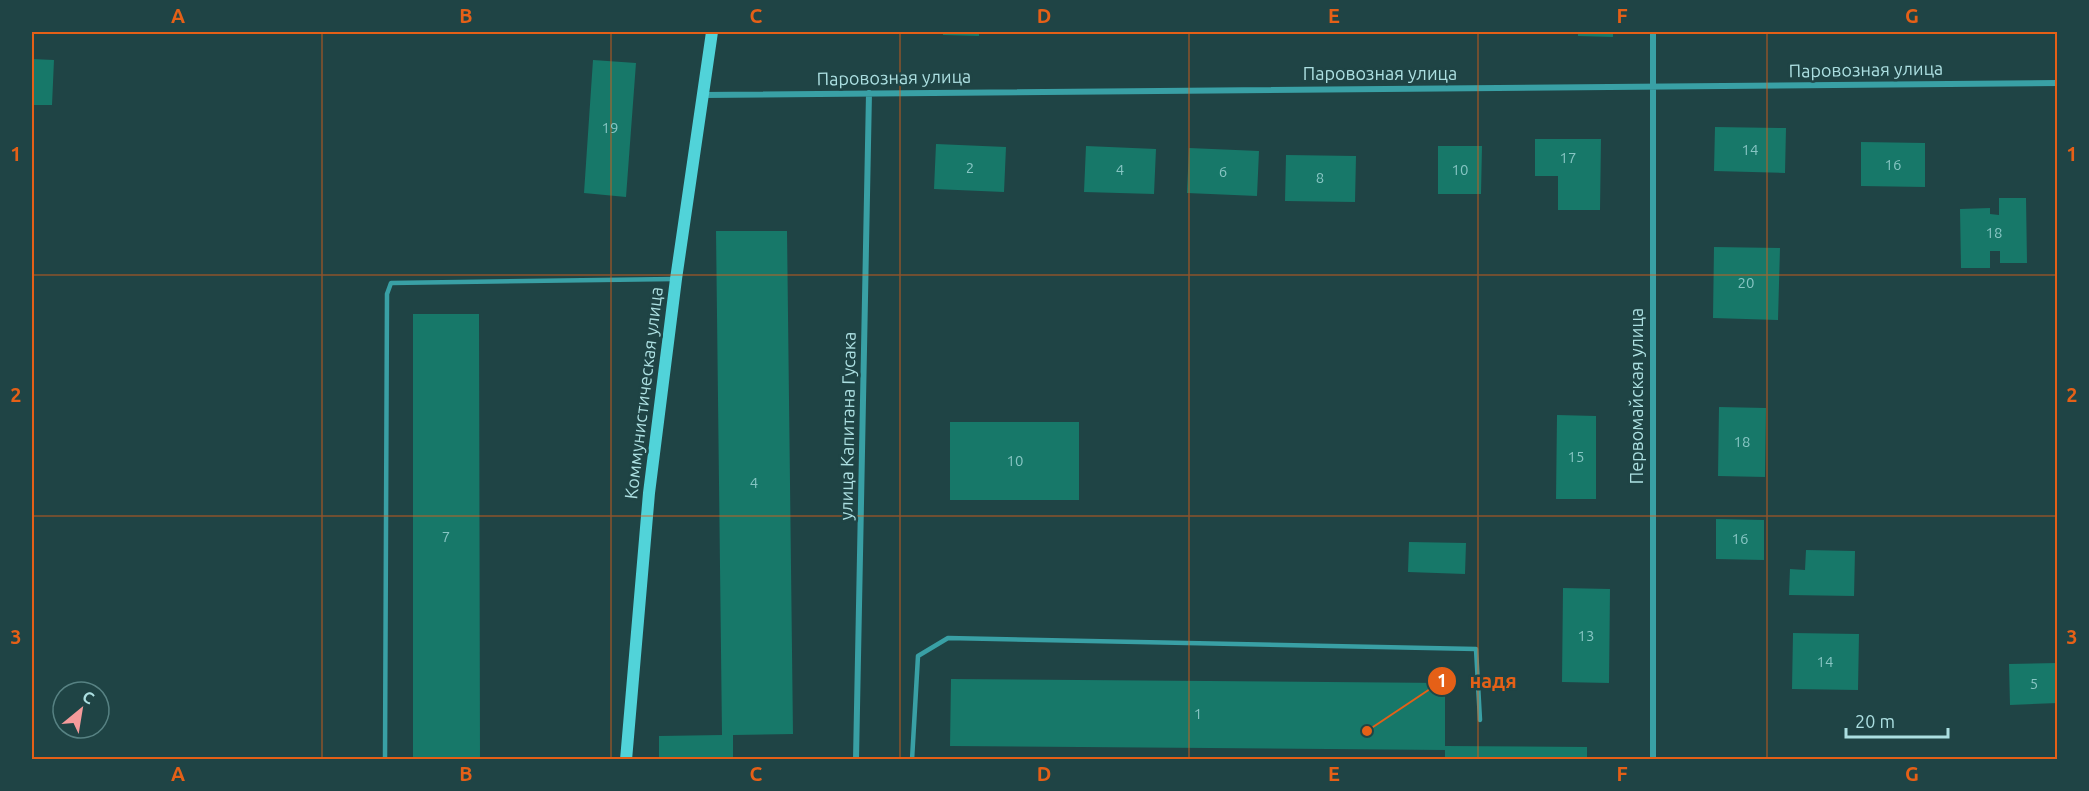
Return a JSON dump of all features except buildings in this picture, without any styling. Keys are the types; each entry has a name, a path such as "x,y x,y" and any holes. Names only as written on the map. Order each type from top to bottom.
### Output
{"main road":[{"name":"Коммунистическая улица","path":"626,759 649,493 676,279 712,32"}],"street":[{"name":"Первомайская улица","path":"1653,32 1653,759"},
{"name":"Паровозная улица","path":"702,96 2058,83"},
{"name":"улица Капитана Гусака","path":"856,759 869,93"}],"lane":[{"path":"385,759 387,294 391,283 676,279"},
{"path":"912,759 918,656 948,638 1476,649 1480,720"}],"place":[{"name":"надя","path":"1367,731"}]}
